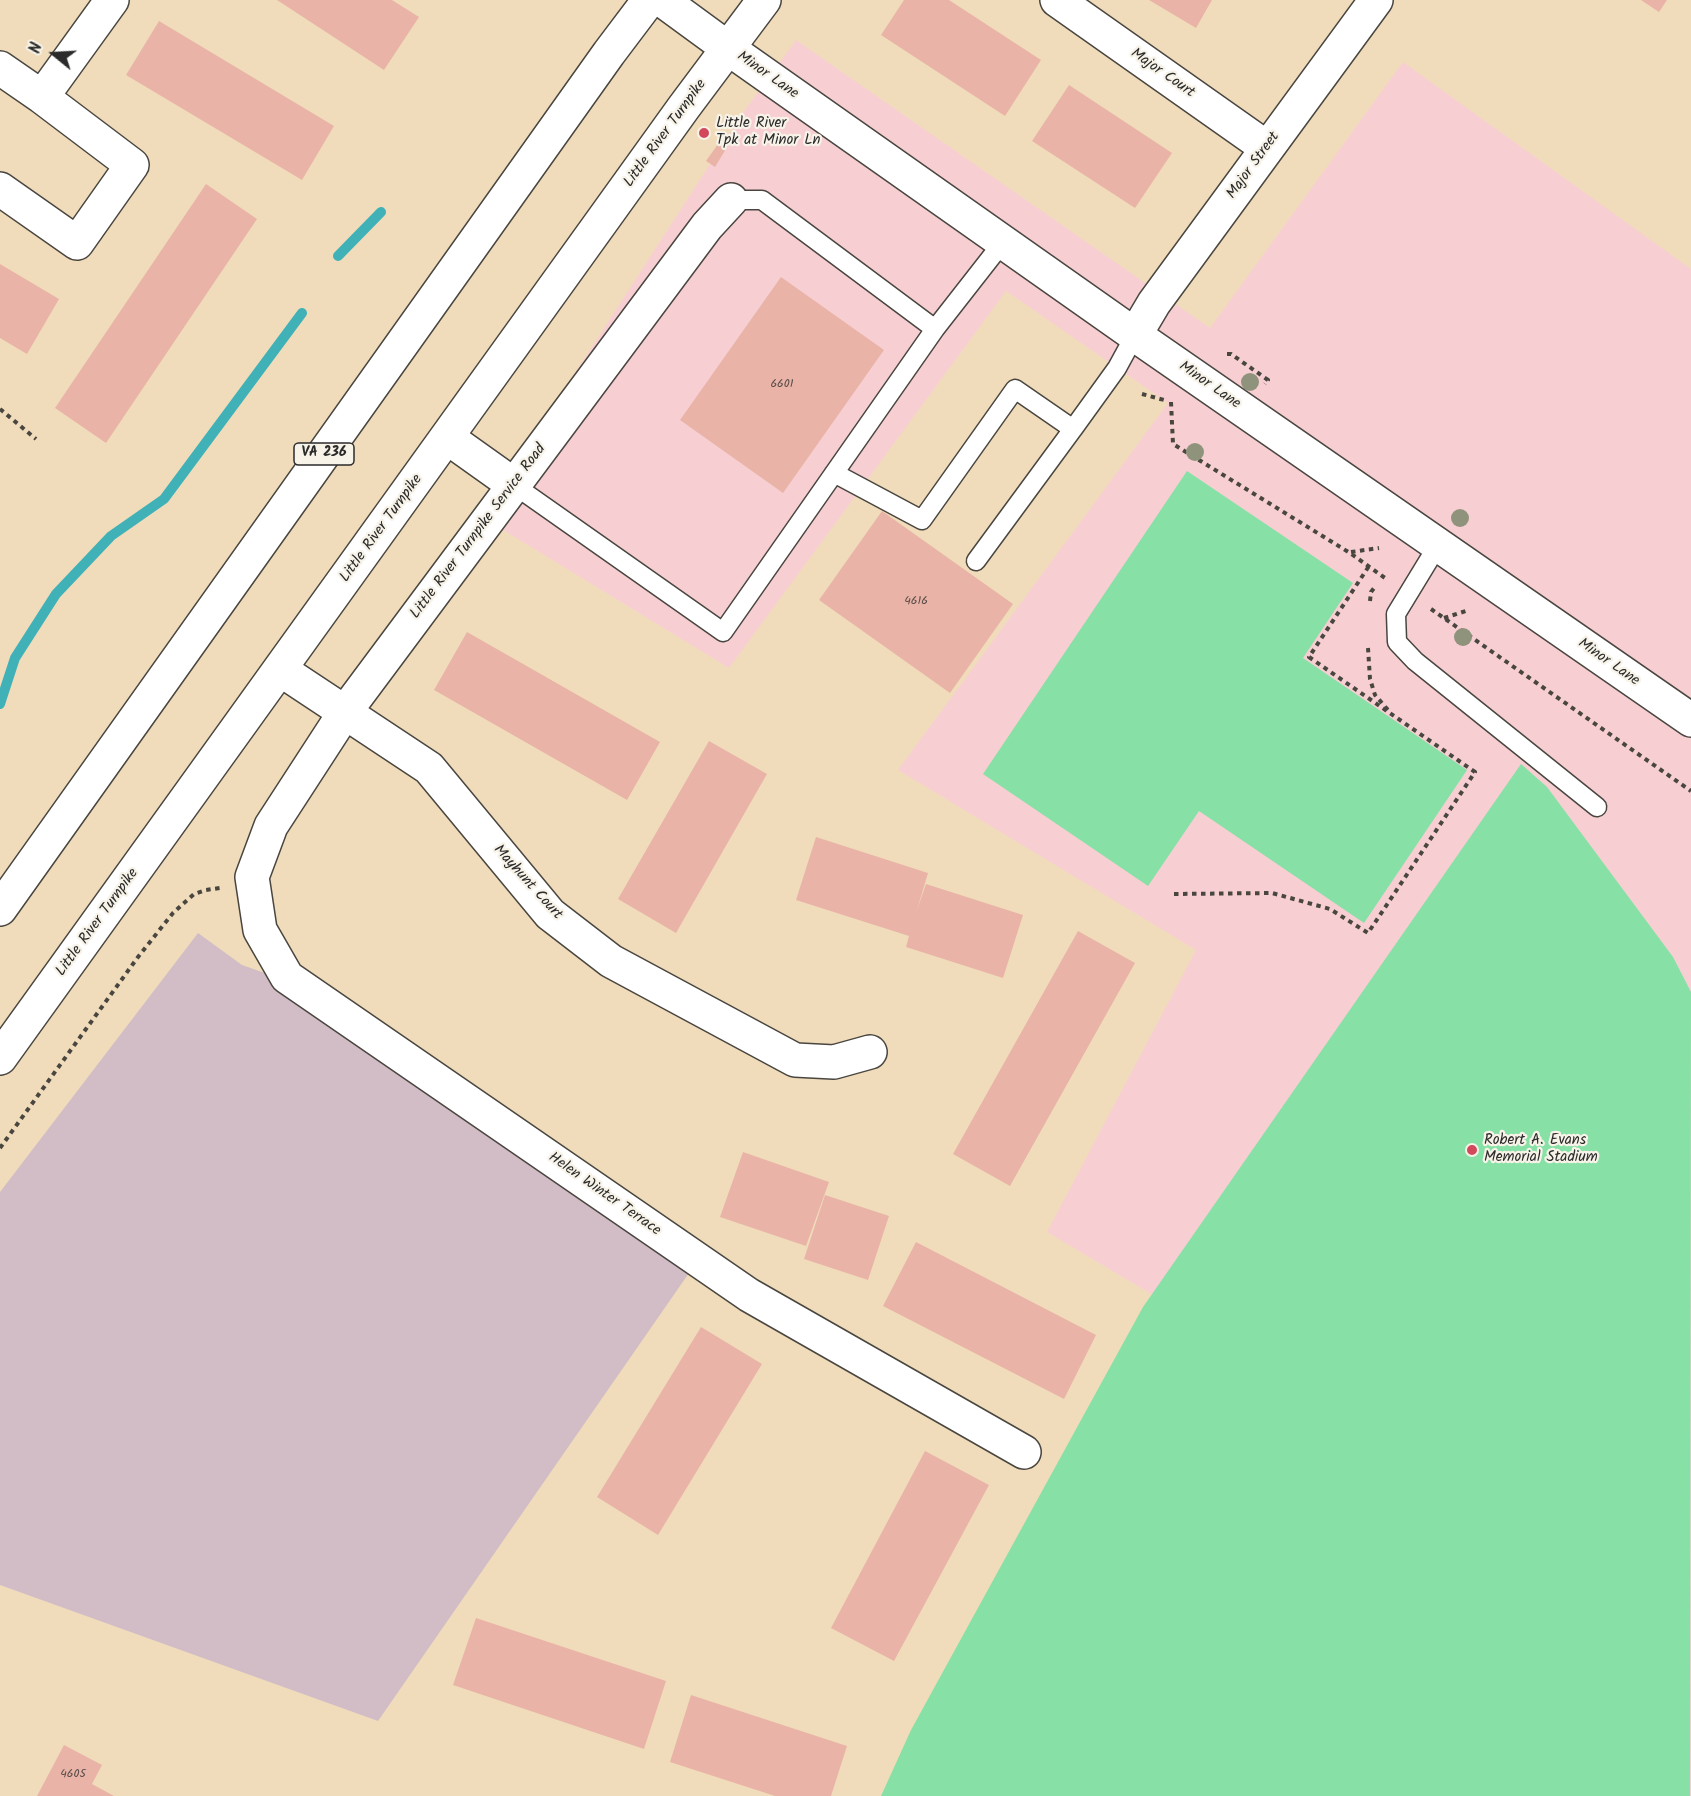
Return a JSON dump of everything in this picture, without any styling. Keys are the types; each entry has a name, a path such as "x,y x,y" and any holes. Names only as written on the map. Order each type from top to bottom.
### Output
{"street":[{"path":"42,97 112,0"},
{"name":"VA 236","path":"0,909 649,0"},
{"name":"Minor Lane","path":"662,0 1135,335 1691,720"},
{"name":"Little River Turnpike","path":"0,1058 684,107 764,0"},
{"name":"Major Court","path":"1057,0 1267,147"},
{"name":"Major Street","path":"1135,335 1154,303 1376,0"},
{"path":"0,68 132,165 77,243 0,189"},
{"name":"Little River Turnpike Service Road","path":"240,883 271,826 345,712 707,226 731,200"},
{"path":"448,438 514,485"},
{"name":"Mayhunt Court","path":"281,670 429,768 550,914 611,961 795,1060 834,1062 870,1052"},
{"name":"Helen Winter Terrace","path":"240,883 260,930 287,977 749,1295 1024,1452"}],"lane":[{"path":"731,200 762,200 935,329"},
{"path":"514,485 723,632 935,329 1003,242"},
{"path":"976,561 1117,368 1135,335"},
{"path":"834,473 922,520 1014,389 1073,429"},
{"path":"1438,545 1396,614 1397,642 1414,661 1597,807"}],"path":[{"path":"1142,394 1171,402 1173,444 1387,579"},
{"path":"0,409 36,439"},
{"path":"1174,894 1272,893 1330,909 1368,933 1475,772 1309,657 1369,566"},
{"path":"1428,607 1691,791"},
{"path":"0,1148 138,957 173,913 194,894 240,883"}],"shaded area":[{"path":"796,40 1210,328 1403,62 1691,269 1691,1796 904,1796 1178,1310 1047,1232 1196,950 898,770 1168,403 1006,291 729,668 482,517 745,110"},
{"path":"198,933 242,965 285,980 689,1273 378,1721 0,1585 0,1192"}],"green space":[{"path":"1187,471 1353,583 1303,658 1467,770 1364,923 1199,811 1148,886 983,774"},
{"name":"Robert A. Evans Memorial Stadium","path":"1521,764 1547,787 1673,957 1691,992 1690,1796 881,1796 911,1730 1143,1307"}],"building":[{"path":"277,0 392,0 419,17 384,70"},
{"path":"904,0 949,0 1041,60 1005,116 881,35"},
{"path":"1149,0 1212,0 1196,28"},
{"path":"1641,0 1667,0 1659,12"},
{"path":"159,21 334,126 302,180 126,75"},
{"path":"1069,85 1172,153 1135,208 1032,141"},
{"path":"718,144 726,149 715,167 706,161"},
{"path":"206,184 257,219 106,443 55,408"},
{"path":"0,264 59,299 27,354 0,338"},
{"path":"781,277 884,350 783,493 680,420"},
{"path":"882,511 1013,604 950,693 819,600"},
{"path":"467,632 660,742 627,800 434,690"},
{"path":"709,741 767,774 676,933 618,899"},
{"path":"816,837 928,873 917,910 926,884 1023,915 1003,978 906,947 909,936 796,900"},
{"path":"1078,931 1135,963 1010,1186 953,1154"},
{"path":"743,1152 829,1182 806,1246 720,1217"},
{"path":"825,1195 889,1216 868,1280 804,1259"},
{"path":"916,1242 1096,1335 1064,1399 883,1306"},
{"path":"701,1327 762,1364 658,1535 597,1497"},
{"path":"925,1451 989,1485 894,1661 831,1628"},
{"path":"476,1618 666,1681 644,1749 453,1685"},
{"path":"691,1695 847,1746 831,1796 775,1796 670,1762"},
{"path":"64,1745 102,1765 92,1784 114,1796 37,1796"}],"waterway":[{"path":"338,256 381,212"},
{"path":"0,704 15,658 56,594 111,536 164,499 302,313"}],"place":[{"name":"Little River Tpk at Minor Ln","path":"704,133"},
{"name":"Robert A. Evans Memorial Stadium","path":"1472,1150"}]}
